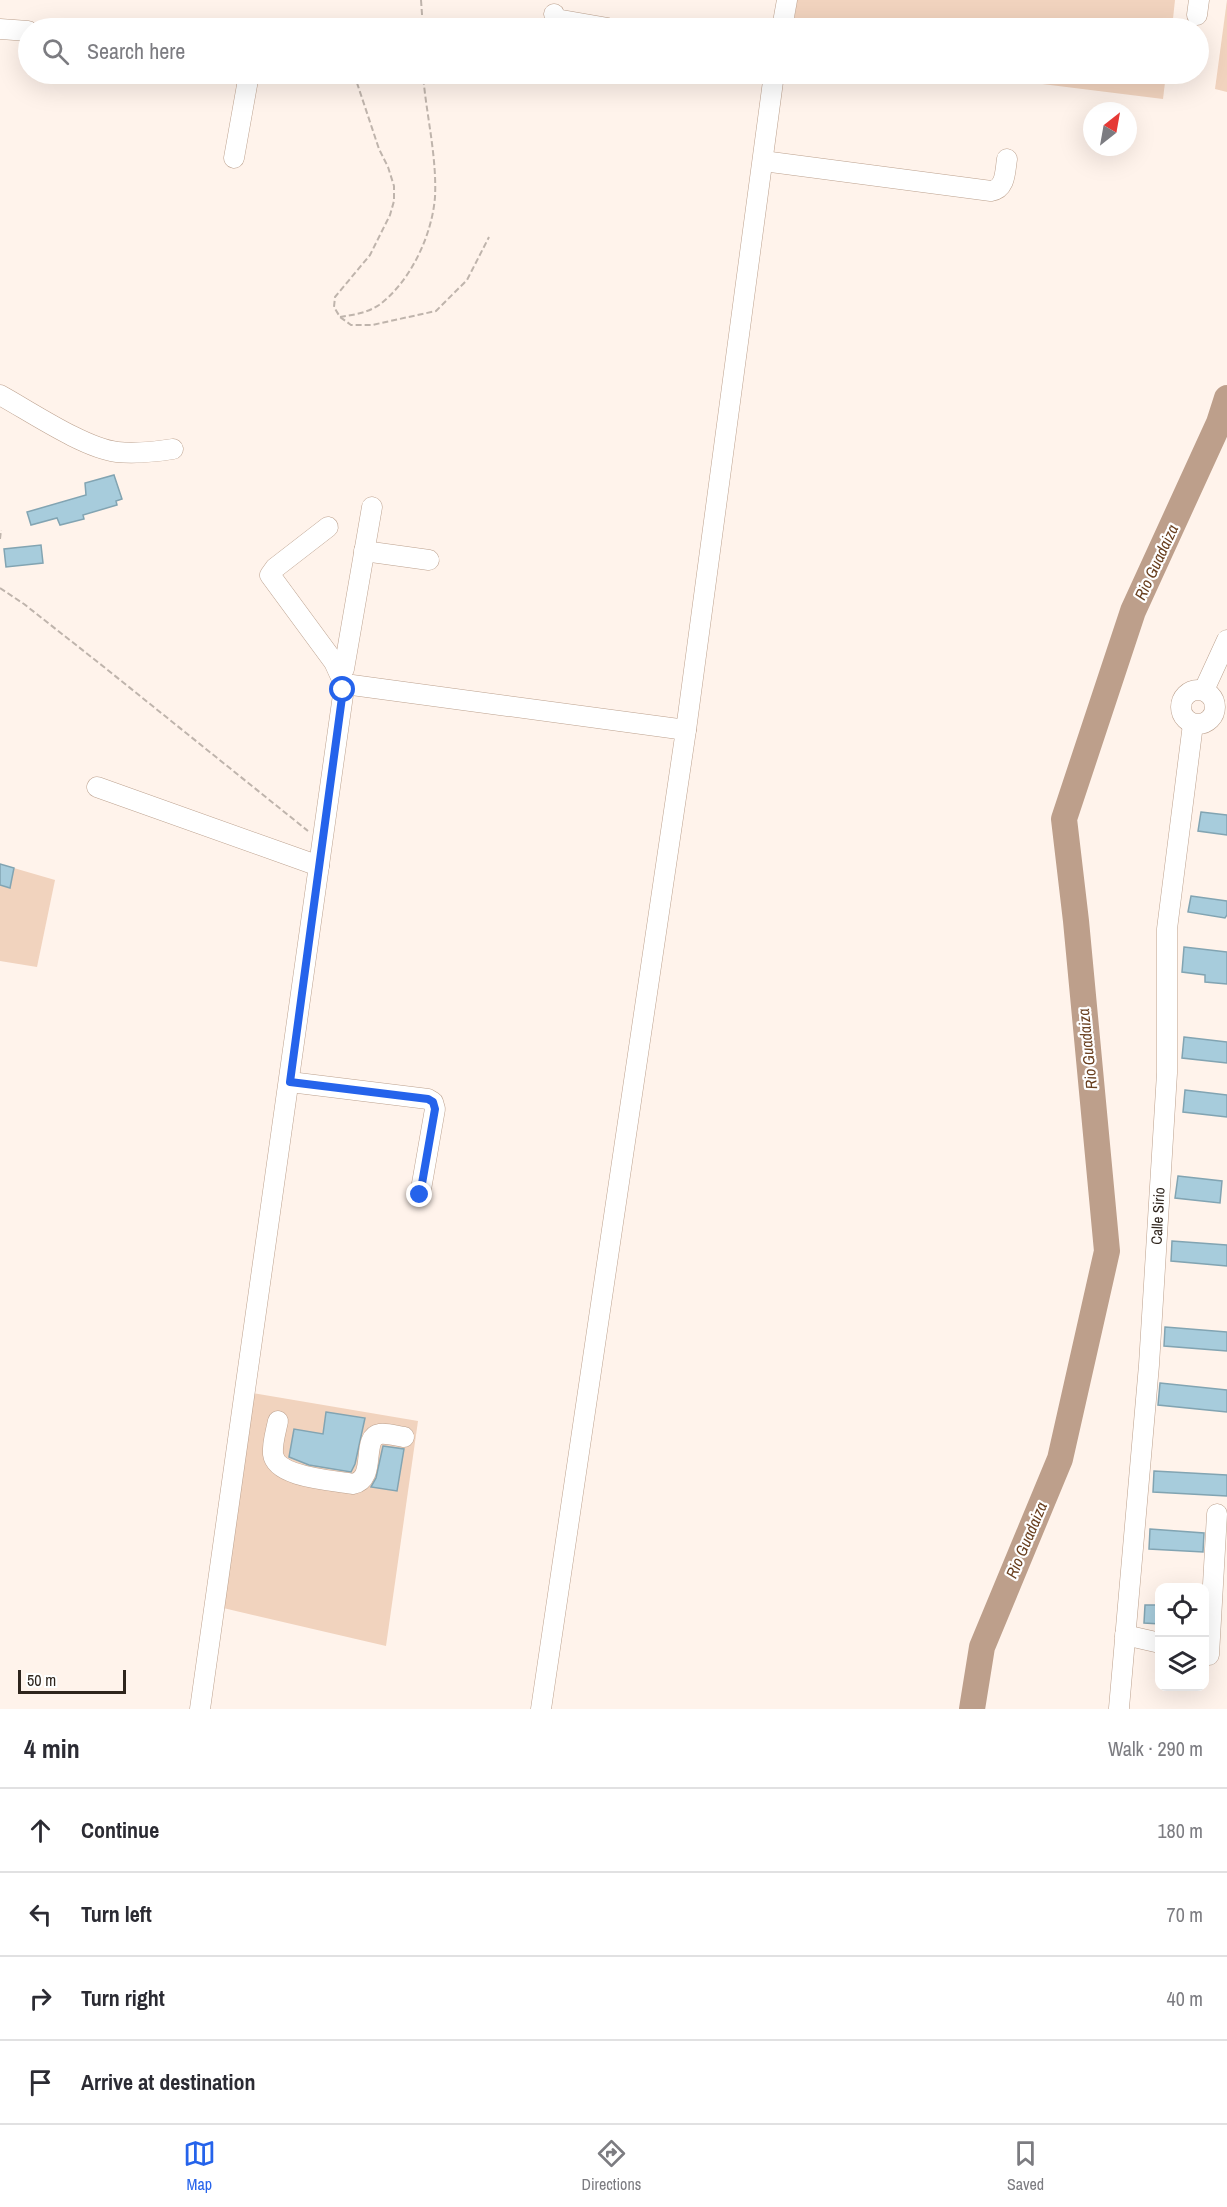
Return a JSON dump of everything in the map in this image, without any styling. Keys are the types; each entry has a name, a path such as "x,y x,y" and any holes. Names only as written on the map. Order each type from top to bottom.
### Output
{"street":[{"path":"784,18 787,0"},
{"path":"554,14 556,18"},
{"path":"0,29 18,30"},
{"path":"234,158 247,84"},
{"path":"541,1709 686,730 773,84"},
{"path":"763,161 991,191 997,190 1002,185 1007,159"},
{"path":"0,395 85,441 115,452 144,454 173,449"},
{"path":"200,1709 320,866 344,669 372,507"},
{"path":"328,527 275,568 270,575 334,662 343,680 352,685 686,730"},
{"path":"364,551 429,560"},
{"name":"Calle Sirio","path":"1114,1709 1125,1635 1149,1365 1167,1073 1167,929 1193,724 1185,719 1181,711 1181,701 1186,693 1194,689 1204,690 1227,641"},
{"path":"97,787 320,866"},
{"path":"290,1082 428,1099 433,1102 435,1109 420,1195"},
{"path":"278,1421 273,1454 280,1467 293,1473 353,1484 360,1482 365,1476 371,1443 375,1436 381,1434 404,1437"},
{"path":"1214,1656 1217,1514"},
{"path":"1125,1635 1155,1642"}],"path":[{"path":"421,0 422,18"},
{"path":"357,84 394,186 394,201 390,215 370,255 335,297 334,307 340,317 351,325 372,325 436,311 467,280 489,237"},
{"path":"340,317 359,314 377,306 392,294 408,273 427,237 435,198 433,154 424,84"},
{"path":"0,538 1,530"},
{"path":"0,588 104,667 316,838 323,840"}],"shaded area":[{"path":"797,0 1175,0 1173,18 794,18"},
{"path":"1227,0 1227,92 1215,89"},
{"path":"1043,84 1165,84 1163,99"},
{"path":"0,864 55,880 37,967 0,961"},
{"path":"252,1393 418,1421 386,1646 219,1607"}],"building":[{"path":"114,475 122,499 116,501 117,505 83,515 84,519 60,525 57,518 31,525 27,512 86,495 85,483"},
{"path":"41,545 43,563 6,567 4,549"},
{"path":"1201,812 1227,815 1227,835 1198,831"},
{"path":"0,864 14,868 10,888 0,885"},
{"path":"1191,896 1227,901 1227,915 1225,918 1188,912"},
{"path":"1184,947 1227,952 1227,984 1205,982 1205,975 1182,972"},
{"path":"1184,1037 1227,1042 1227,1063 1182,1058"},
{"path":"1185,1090 1227,1095 1227,1117 1183,1112"},
{"path":"1178,1176 1222,1181 1220,1203 1175,1198"},
{"path":"1172,1241 1227,1245 1227,1266 1171,1261"},
{"path":"1165,1327 1227,1332 1227,1351 1164,1346"},
{"path":"1160,1383 1227,1390 1227,1412 1158,1405"},
{"path":"326,1412 365,1418 355,1464 351,1472 309,1465 289,1457 294,1429 323,1434"},
{"path":"383,1446 404,1449 397,1491 371,1487 376,1478"},
{"path":"1154,1471 1227,1475 1227,1496 1153,1492"},
{"path":"1150,1529 1204,1533 1203,1552 1149,1549"},
{"path":"1145,1605 1155,1605 1155,1624 1144,1623"}],"waterway":[{"name":"Rio Guadaiza","path":"972,1709 982,1647 1060,1459 1107,1251 1076,921 1064,819 1133,611 1219,423 1227,398"}],"route":[{"path":"343,690 290,1082 428,1099 433,1102 435,1109 420,1195"}]}
